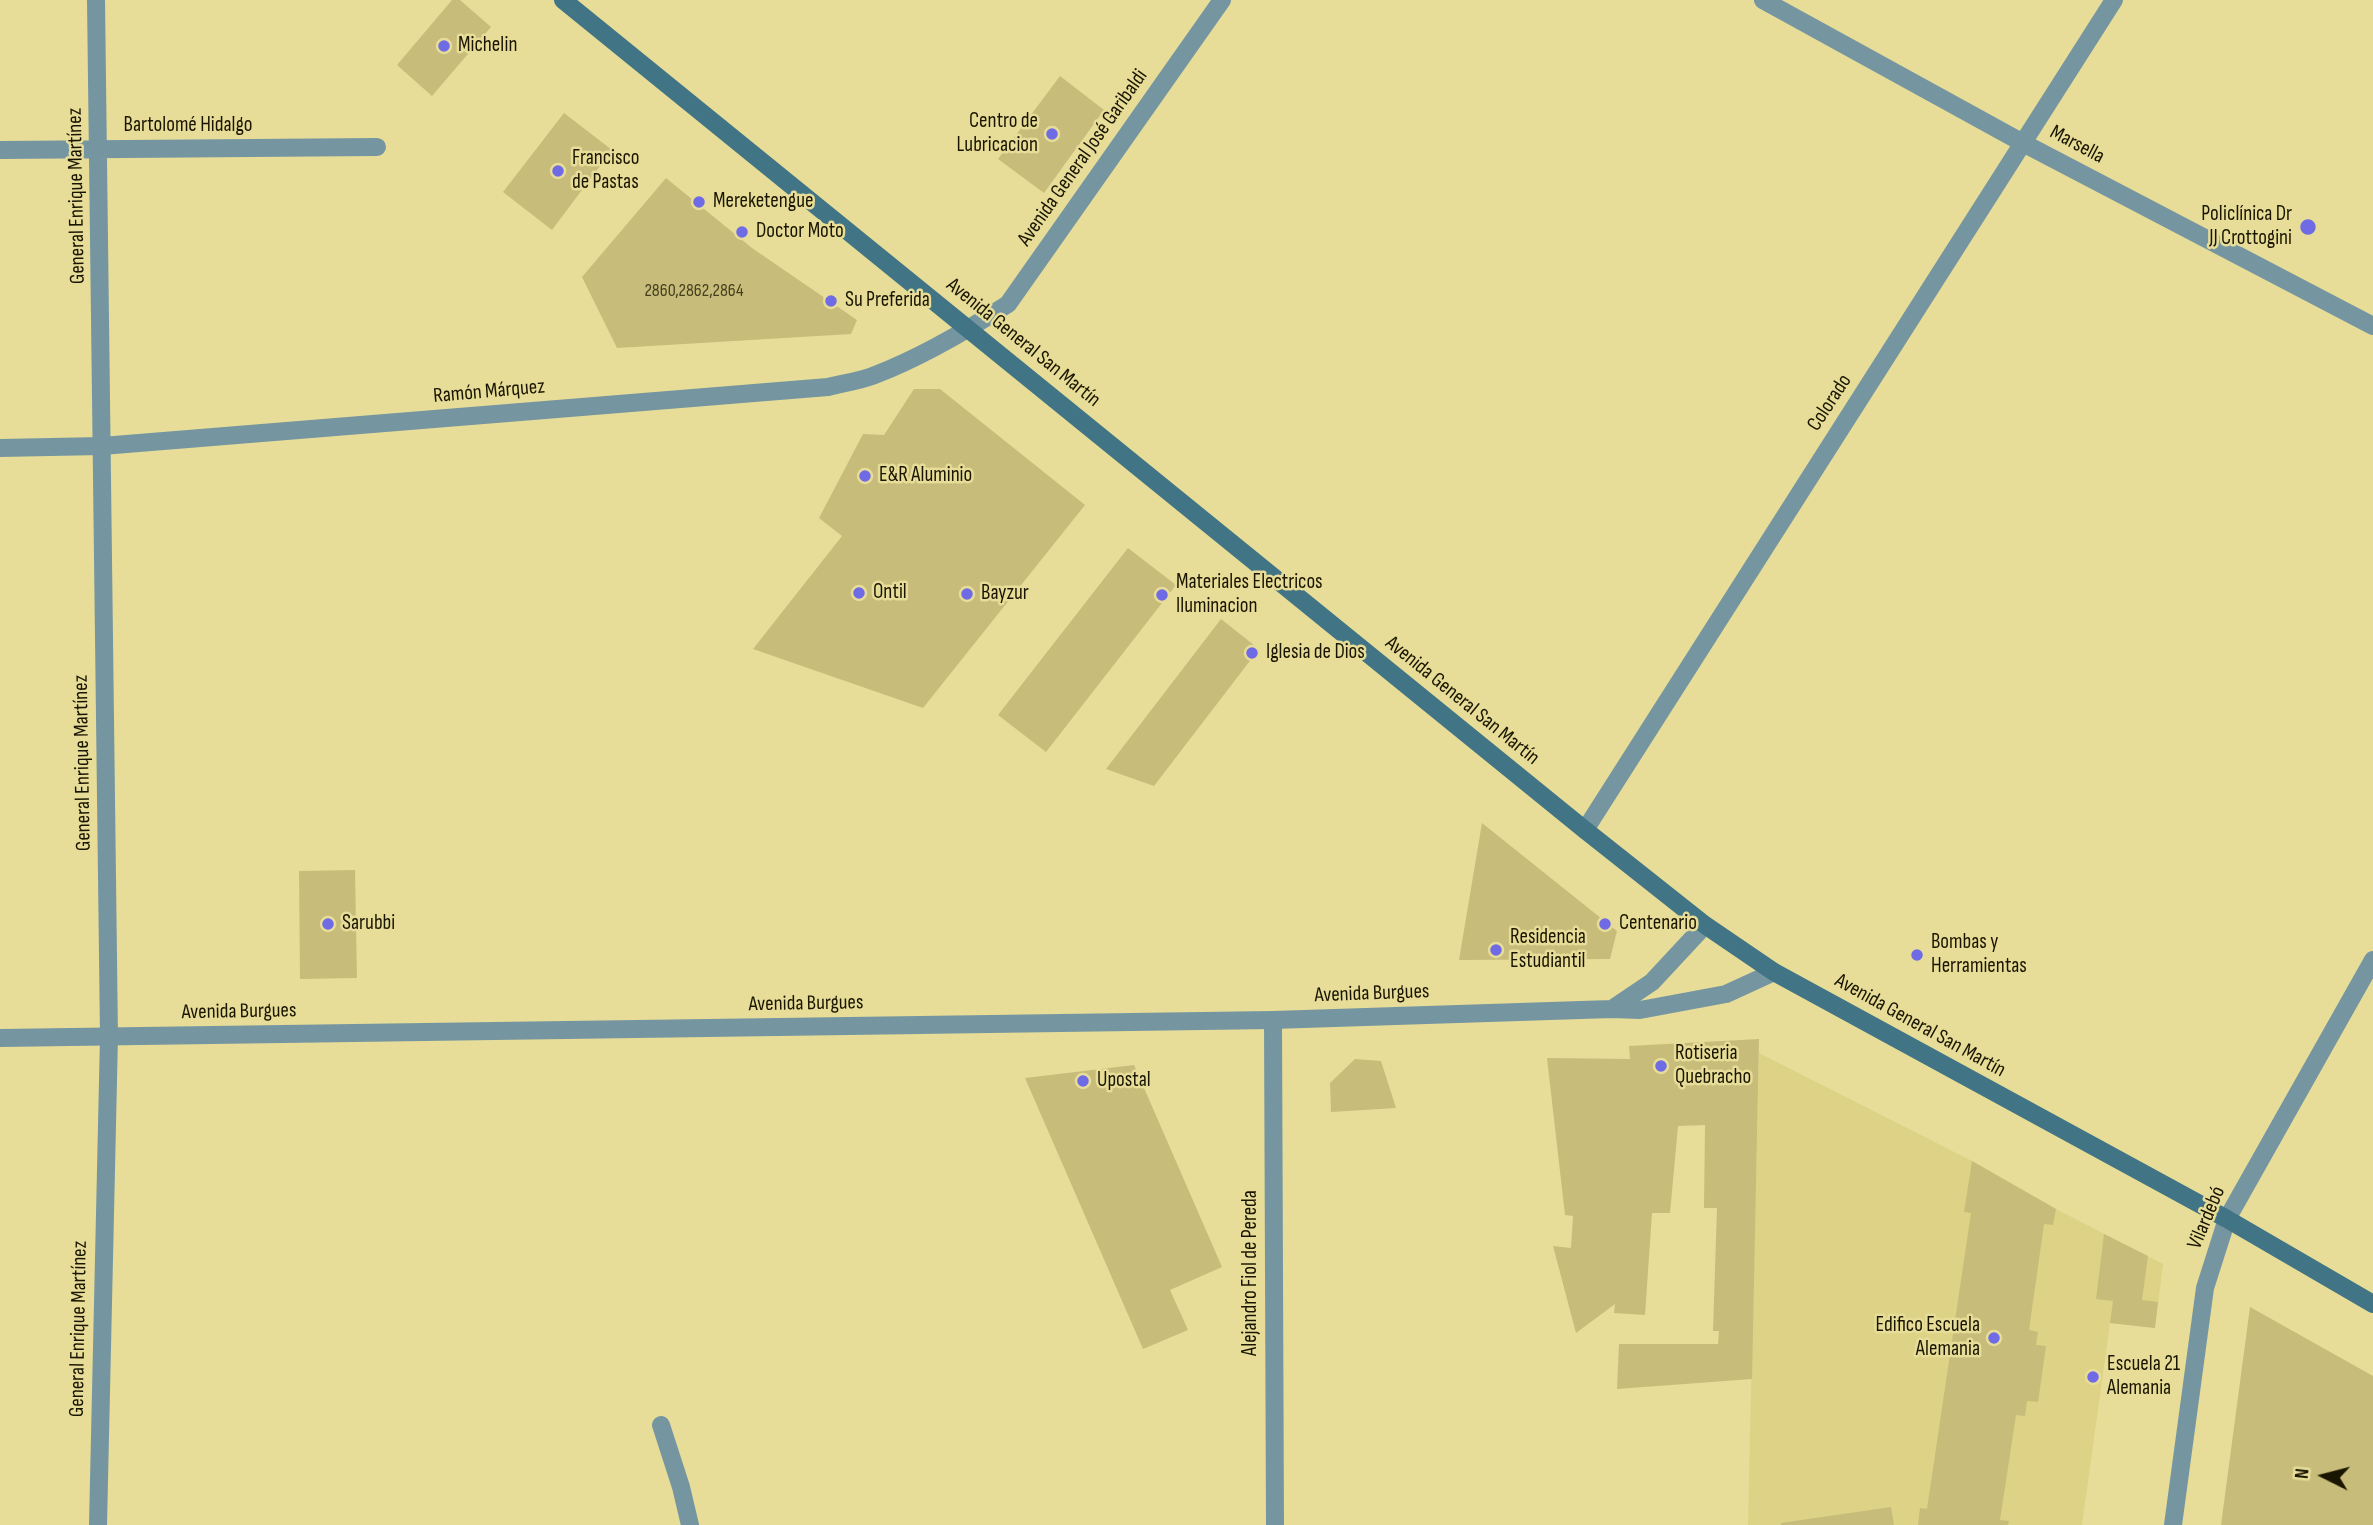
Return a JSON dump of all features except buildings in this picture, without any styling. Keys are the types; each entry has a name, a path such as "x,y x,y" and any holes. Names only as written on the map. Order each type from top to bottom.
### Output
{"main road":[{"name":"Avenida General San Martín","path":"563,0 1705,925 1774,972 2227,1219 2373,1304"}],"street":[{"name":"General Enrique Martínez","path":"96,0 109,1036 98,1525"},
{"name":"Avenida General José Garibaldi","path":"970,329 1008,304 1222,0"},
{"name":"Marsella","path":"1763,0 2023,143 2373,326"},
{"name":"Colorado","path":"1585,830 2114,0"},
{"name":"Bartolomé Hidalgo","path":"0,150 377,147"},
{"name":"Ramón Márquez","path":"0,448 102,446 828,387 873,376 970,329"},
{"path":"1612,1009 1652,982 1705,925"},
{"name":"Vilardebó","path":"2173,1525 2205,1288 2227,1219 2373,960"},
{"name":"Avenida Burgues","path":"0,1038 1273,1020 1640,1010 1726,994 1774,972"},
{"name":"Alejandro Fiol de Pereda","path":"1273,1020 1275,1525"},
{"path":"661,1425 690,1525"}],"shaded area":[{"path":"1759,1053 1972,1161 2056,1209 2163,1264 2155,1328 2110,1323 2082,1525 1748,1525"}],"place":[{"name":"Michelin","path":"444,46"},
{"name":"Centro de Lubricacion","path":"1052,134"},
{"name":"Francisco de Pastas","path":"558,171"},
{"name":"Mereketengue","path":"699,202"},
{"name":"Policlínica Dr JJ Crottogini","path":"2308,227"},
{"name":"Doctor Moto","path":"742,232"},
{"name":"Su Preferida","path":"831,301"},
{"name":"E&R Aluminio","path":"865,476"},
{"name":"Ontil","path":"859,593"},
{"name":"Bayzur","path":"967,594"},
{"name":"Materiales Electricos Iluminacion","path":"1162,595"},
{"name":"Iglesia de Dios","path":"1252,653"},
{"name":"Sarubbi","path":"328,924"},
{"name":"Centenario","path":"1605,924"},
{"name":"Residencia Estudiantil","path":"1496,950"},
{"name":"Bombas y Herramientas","path":"1917,955"},
{"name":"Rotiseria Quebracho","path":"1661,1066"},
{"name":"Upostal","path":"1083,1081"},
{"name":"Edifico Escuela Alemania","path":"1994,1338"},
{"name":"Escuela 21 Alemania","path":"2093,1377"}]}
